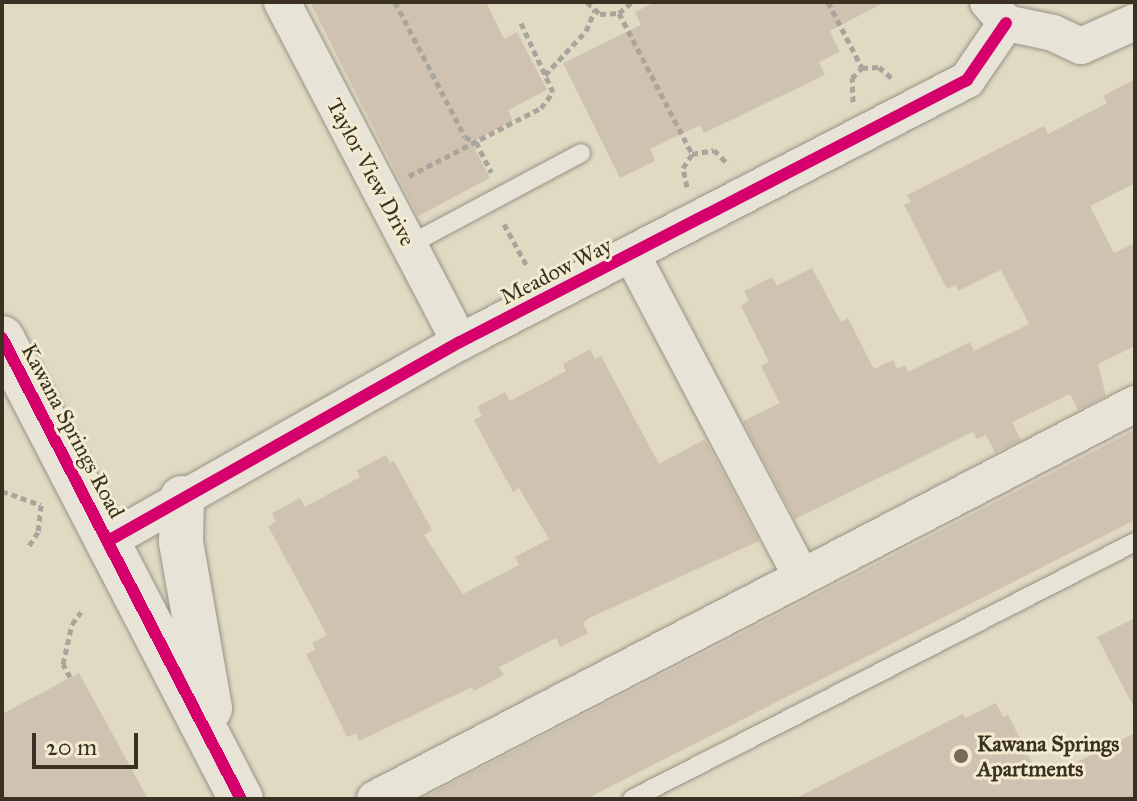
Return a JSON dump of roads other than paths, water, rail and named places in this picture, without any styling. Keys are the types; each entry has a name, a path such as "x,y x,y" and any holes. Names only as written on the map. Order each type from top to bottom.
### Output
{"street":[{"name":"Taylor View Drive","path":"282,2 460,342"},
{"name":"Meadow Way","path":"108,541 460,342 967,80 997,12 1081,46 1135,22"},
{"name":"Meadow Way","path":"632,255 801,576"},
{"name":"Kawana Springs Road","path":"2,338 241,799"},
{"path":"375,799 1135,404"},
{"path":"182,498 181,542 218,754"}],"lane":[{"path":"409,245 581,153"},
{"path":"632,799 1135,542"}],"place":[{"name":"Kawana Springs Apartments","path":"961,756"}]}
